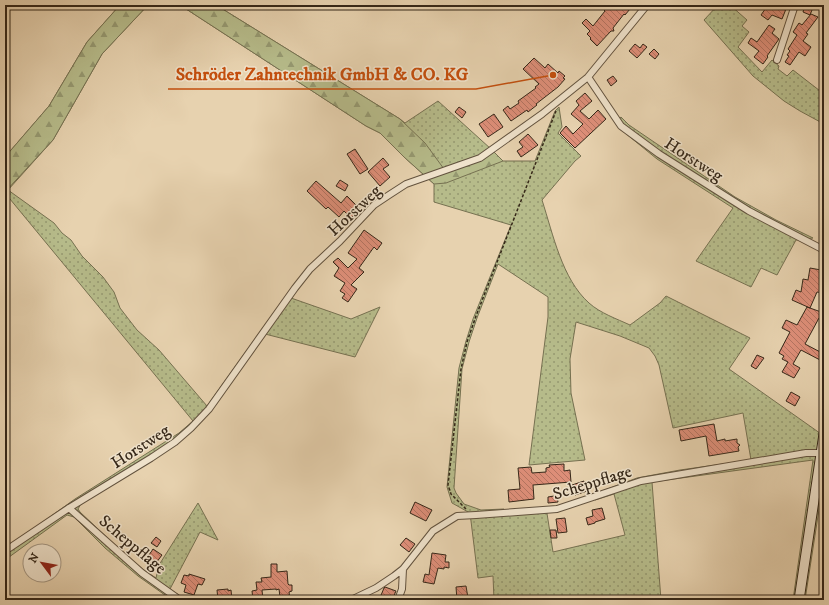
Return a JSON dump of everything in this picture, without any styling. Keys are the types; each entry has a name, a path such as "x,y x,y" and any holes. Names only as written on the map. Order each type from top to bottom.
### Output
{"main road":[{"path":"799,600 824,434"}],"street":[{"path":"588,77 647,5"},
{"path":"777,60 795,5"},
{"name":"Horstweg","path":"5,551 69,508 151,458 175,442 191,428 208,408 310,269 340,241 374,205 406,184 480,158 560,100 588,77 622,126 659,154 748,211 824,250"},
{"name":"Scheppflage","path":"342,600 353,599 376,588 394,576 403,569 433,531 457,516 557,509 641,481 806,453 821,453"},
{"name":"Scheppflage","path":"69,508 142,573 180,600"},
{"path":"398,600 402,588 403,569"},
{"path":"394,576 403,580"}],"path":[{"path":"476,515 466,510 458,503 451,494 448,485 461,369 476,316 560,100"}],"green space":[{"path":"120,5 148,5 102,54 53,140 8,190 54,223 62,233 71,240 82,256 103,277 114,292 120,308 137,330 159,350 207,406 295,283 323,252 324,258 291,298 351,319 380,307 355,357 265,334 192,430 82,502 78,509 80,512 135,564 156,578 159,565 198,503 218,540 200,532 170,589 186,600 172,600 138,576 105,548 74,517 67,515 28,543 22,543 22,548 5,560 5,549 75,499 179,433 193,421 5,193 5,157 49,106 87,42"},
{"path":"120,5 148,5 102,54 53,140 5,192 5,157 49,106 87,42"},
{"path":"180,5 216,5 405,123 438,101 503,161 535,161 555,111 559,107 562,127 558,133 581,156 542,200 565,269 580,293 598,310 630,325 660,303 666,296 750,338 729,369 824,436 824,477 805,600 793,600 813,460 652,482 661,600 494,600 493,576 478,578 470,513 452,503 447,487 459,368 473,319 511,225 434,202 434,184 380,133 366,126","holes":["498,264 548,297 548,317 529,465 585,460 571,393 570,359 576,322 620,336 649,348 659,365 673,428 743,413 751,460 637,478 594,494 595,500 614,494 625,535 553,552 546,507 504,512 504,509 481,510 464,504 454,488 462,369 477,318"]},
{"path":"180,5 216,5 400,119 425,143 444,169 478,157 491,149 503,161 446,183 434,184 380,133 366,126"},
{"path":"718,5 730,5 747,20 742,26 749,32 738,47 762,72 772,60 779,66 778,69 787,76 793,70 824,94 824,124 784,101 753,76 704,20"},
{"path":"621,117 629,125 735,197 776,220 813,238 796,240 777,275 761,268 751,287 696,261 733,208 657,159 619,128 615,122"}],"building":[{"path":"608,5 631,5 629,8 630,9 613,28 614,31 611,31 597,46 587,34 590,31 582,23 586,19 593,26"},
{"path":"768,5 776,5 786,9 782,19 772,15 768,20 761,15"},
{"path":"805,5 814,5 810,15 803,12"},
{"path":"811,14 818,17 806,33 808,34 803,41 811,47 805,56 799,52 790,65 785,62 789,56 787,55 790,51 788,49 797,35 793,32 799,23 802,25"},
{"path":"769,25 775,29 772,33 779,39 763,64 754,57 759,51 748,43 751,38 757,42"},
{"path":"635,44 640,48 643,44 647,47 637,58 629,51"},
{"path":"654,49 659,54 655,59 649,54"},
{"path":"534,58 545,68 548,64 558,73 559,71 565,76 563,78 565,79 558,87 528,112 527,110 511,121 503,110 508,106 510,109 519,103 518,101 536,88 535,87 539,84 523,69"},
{"path":"613,76 617,81 611,86 607,80"},
{"path":"585,93 592,101 580,111 589,119 598,110 606,119 575,148 560,133 566,126 573,134 583,124 571,114 579,105 576,101"},
{"path":"459,107 466,112 462,118 455,112"},
{"path":"494,114 503,127 488,137 479,124"},
{"path":"528,134 538,145 521,157 517,151 523,147 519,142"},
{"path":"355,149 368,169 360,174 347,154"},
{"path":"383,158 389,165 383,169 390,177 380,186 368,172"},
{"path":"340,180 348,185 345,191 336,186"},
{"path":"316,181 341,203 347,196 360,209 351,218 344,211 339,217 328,207 326,209 307,191"},
{"path":"364,230 382,243 377,250 374,247 359,268 364,272 351,285 357,289 348,302 342,298 345,294 340,291 345,283 334,276 339,268 333,262 338,258 348,268 357,259 348,253"},
{"path":"810,268 821,270 820,279 824,279 824,293 817,292 810,308 792,300 796,290 801,292 803,279 808,280"},
{"path":"807,307 824,313 824,319 819,318 805,344 824,354 824,357 822,361 801,350 793,364 800,368 794,378 782,372 788,362 782,359 784,356 779,353 790,332 782,328 786,320 797,325"},
{"path":"757,355 764,358 756,369 751,366"},
{"path":"791,392 800,397 795,406 786,401"},
{"path":"714,424 717,441 737,439 737,443 740,445 738,447 739,451 709,456 706,436 681,441 679,430"},
{"path":"564,464 564,471 570,470 571,482 533,485 534,499 509,502 508,490 520,489 518,468 531,467 532,473 546,472 546,468 550,467 549,465"},
{"path":"584,481 587,491 575,495 572,485"},
{"path":"557,496 558,502 548,503 548,497"},
{"path":"415,502 432,510 426,521 410,513"},
{"path":"602,508 605,519 588,525 586,518 593,516 592,510"},
{"path":"565,518 567,532 558,533 556,519"},
{"path":"550,530 556,530 557,538 551,538"},
{"path":"156,537 161,541 157,547 151,543"},
{"path":"406,538 415,544 409,552 400,545"},
{"path":"153,549 162,555 153,567 145,561"},
{"path":"432,553 446,555 445,562 449,562 449,568 438,568 434,584 423,582 425,574 429,575"},
{"path":"271,564 277,564 277,572 287,571 288,584 292,585 292,591 289,592 290,599 282,599 282,597 280,597 279,589 276,589 262,590 263,600 253,600 252,591 257,590 256,582 262,582 261,578 271,577"},
{"path":"189,574 205,579 202,585 198,584 194,595 184,592 186,585 181,583 184,575 189,576"},
{"path":"466,586 468,598 457,600 456,587"},
{"path":"385,587 396,591 392,600 379,600"},
{"path":"228,589 228,591 231,590 232,600 218,600 217,590"}],"place":[{"name":"Schröder Zahntechnik GmbH & CO. KG","path":"553,75"}]}
